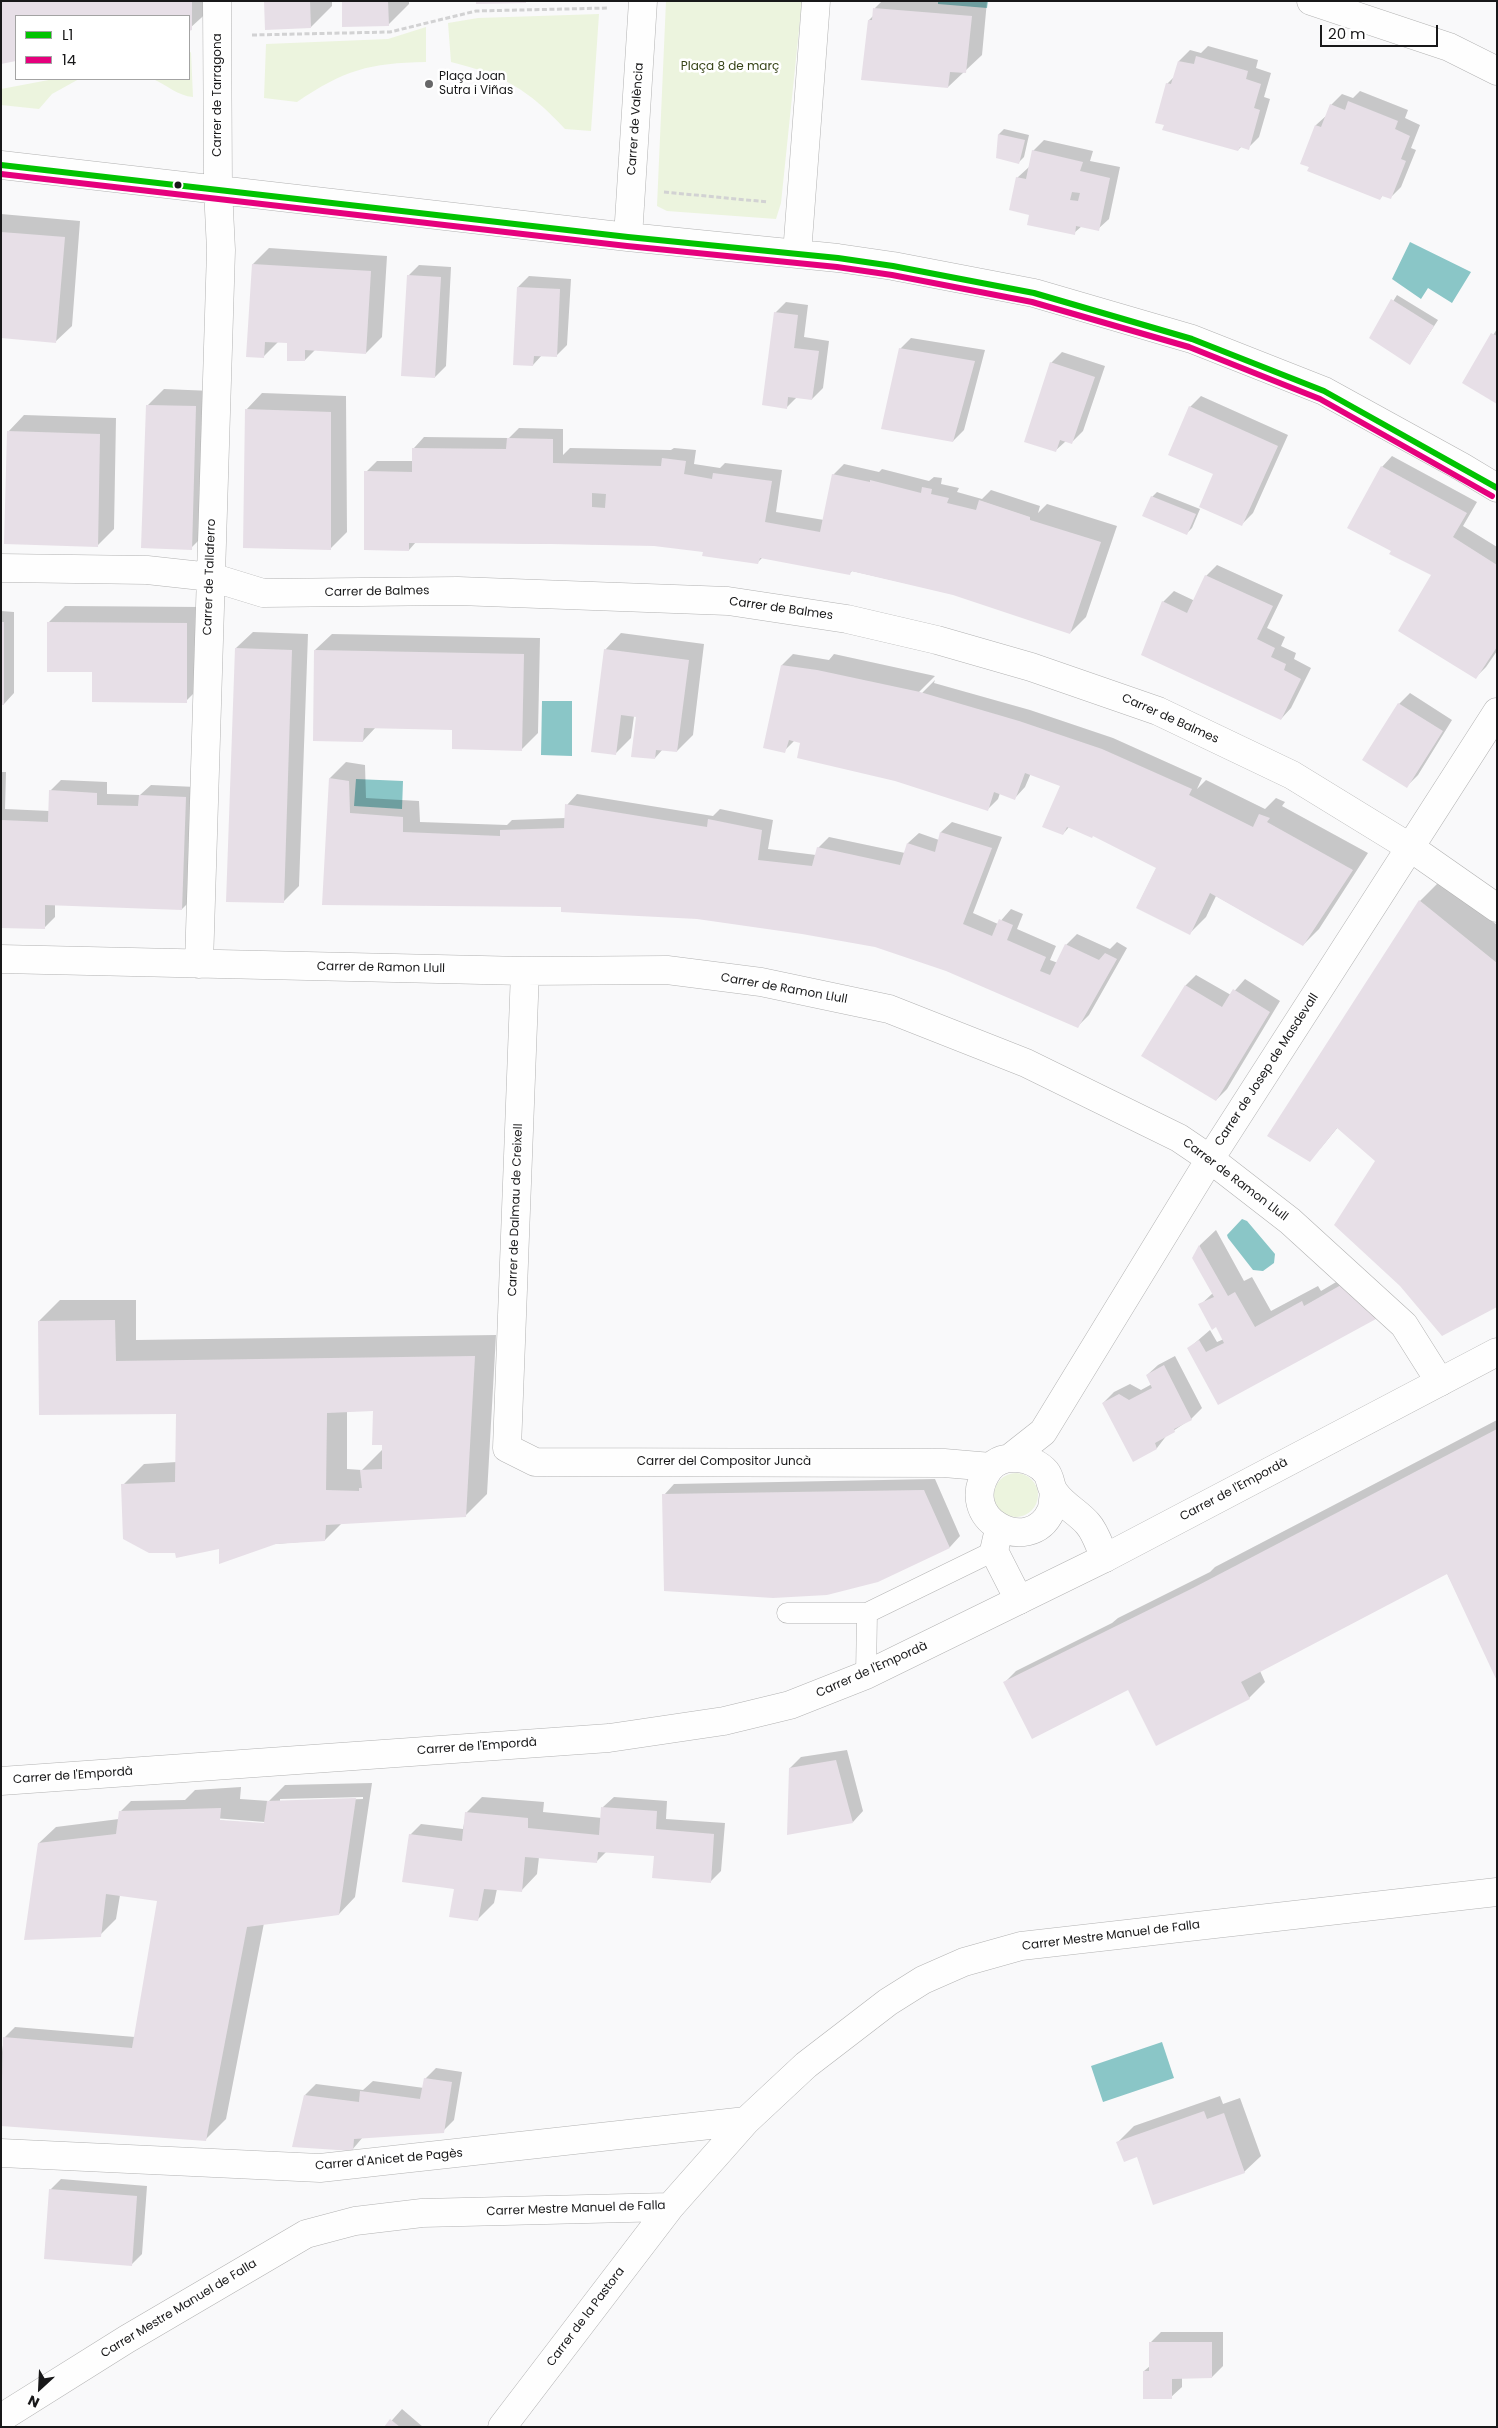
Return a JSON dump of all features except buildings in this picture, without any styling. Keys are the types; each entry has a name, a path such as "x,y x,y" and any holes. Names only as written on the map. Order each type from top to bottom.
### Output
{"street":[{"name":"Carrer de Tarragona","path":"218,1 218,189"},
{"name":"Carrer de València","path":"628,237 644,1"},
{"path":"797,254 816,1"},
{"path":"1311,1 1449,47 1497,71"},
{"path":"1,165 628,237 797,254 893,266 1034,293 1192,339 1324,391 1462,466 1497,488"},
{"name":"Carrer de Tallaferro","path":"199,964 221,250 218,189"},
{"name":"Carrer de Balmes","path":"1,568 147,570 211,577 263,593 458,590 627,595 728,601 847,619 937,640 1031,667 1158,711 1292,775 1411,848 1497,908"},
{"name":"Carrer de Josep de Masdevall","path":"1043,1432 1210,1159 1497,712"},
{"name":"Carrer de Ramon Llull","path":"1,959 525,971 667,970 761,982 889,1009 1026,1063 1179,1138 1210,1159 1290,1221 1404,1325 1440,1382"},
{"name":"Carrer de Dalmau de Creixell","path":"507,1448 525,971"},
{"name":"Carrer de l'Empordà","path":"1,1781 609,1738 724,1721 790,1706 866,1675 1105,1558 1497,1352"},
{"path":"996,1540 1037,1527 1050,1512 1051,1483 1043,1432 994,1469 979,1500 1018,1600"},
{"name":"Carrer del Compositor Juncà","path":"507,1448 535,1462 944,1463 994,1469"},
{"path":"994,1469 1030,1460 1089,1525 1105,1558"},
{"name":"Carrer Mestre Manuel de Falla","path":"1,2418 126,2339 306,2234 355,2221 422,2213 670,2207 746,2121 806,2065 888,2002 923,1980 964,1962 1021,1946 1497,1892"},
{"name":"Carrer d'Anicet de Pagès","path":"1,2153 320,2168 746,2121"},
{"name":"Carrer de la Pastora","path":"502,2427 670,2207"}],"lane":[{"path":"788,1613 867,1613 996,1540"},
{"path":"866,1675 867,1613"}],"path":[{"path":"250,35 390,32 476,11 611,8"},
{"path":"657,192 771,202"}],"green space":[{"name":"Plaça 8 de març","path":"666,1 802,1 781,203 776,219 667,211 657,206"},
{"path":"599,14 591,131 565,129 539,103 514,85 486,72 451,62 448,23 478,18"},
{"path":"426,27 426,62 388,64 358,70 329,82 297,102 264,98 266,44 388,39"},
{"path":"190,52 193,97 177,92 155,80 190,80"},
{"path":"49,80 77,80 52,94 39,109 1,105 1,89"},
{"path":"1012,1473 1020,1473 1032,1479 1038,1495 1032,1511 1020,1517 1012,1517 1000,1511 994,1499 994,1491 1000,1479"}],"water":[{"path":"938,1 988,1 987,8 938,4"},
{"path":"1410,242 1471,272 1452,303 1428,288 1421,299 1392,279"},
{"path":"542,701 572,701 572,756 541,755"},
{"path":"356,779 403,781 402,809 354,806"},
{"path":"1242,1219 1247,1221 1275,1254 1274,1263 1263,1271 1253,1270 1228,1238 1227,1235"},
{"path":"1162,2042 1174,2078 1103,2102 1091,2066"}],"transit line":[{"name":"L1","path":"1,165 628,237 838,258 893,266 1034,293 1192,339 1324,391 1497,488"},
{"name":"14","path":"1,174 627,246 837,267 892,275 1032,302 1189,347 1320,399 1492,496"}],"place":[{"name":"Plaça Joan Sutra i Viñas","path":"429,84"}]}
